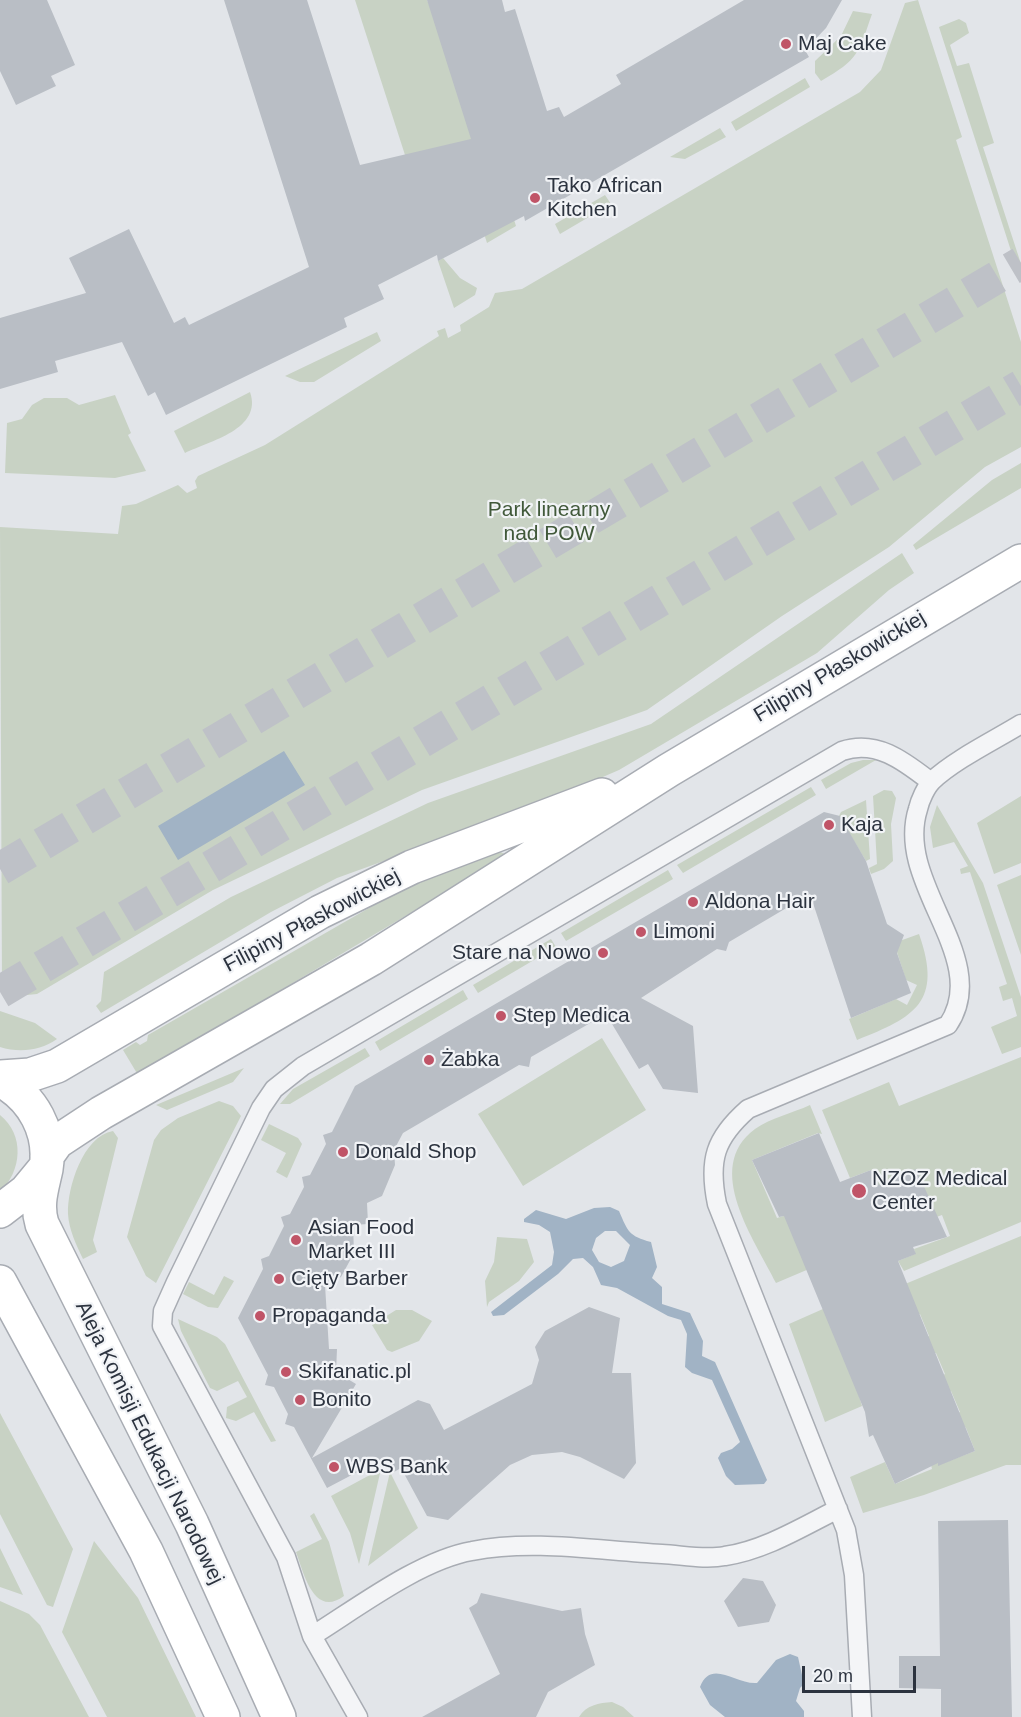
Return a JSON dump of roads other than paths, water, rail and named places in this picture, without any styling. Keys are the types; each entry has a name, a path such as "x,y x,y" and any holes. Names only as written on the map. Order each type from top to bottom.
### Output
{"main road":[{"name":"Filipiny Płaskowickiej","path":"0,1211 26,1191 57,1142 100,1113 371,959 677,764 1018,560"},
{"name":"Filipiny Płaskowickiej","path":"0,1079 30,1075 57,1066 320,912 412,867 677,764"},
{"path":"0,1079 30,1103 44,1133 47,1161"},
{"name":"Aleja Komisji Edukacji Narodowej","path":"47,1161 38,1203 42,1224 192,1524 279,1717"},
{"path":"0,1282 146,1551 223,1717"}],"lane":[{"path":"862,1717 854,1575 846,1530 717,1204 712,1182 714,1162 720,1141 730,1125 748,1109 948,1025 957,1011 962,994 954,953 913,850 914,819 931,782 1021,724"},
{"path":"358,1717 312,1636 286,1557 162,1326 166,1302 261,1108 274,1089 303,1066 842,751 854,747 883,751 899,757 931,782"},
{"path":"312,1636 422,1569 471,1551 505,1547 566,1548 723,1557 750,1551 838,1509"}],"water":[{"path":"284,751 305,785 178,860 158,826"},
{"path":"610,1207 619,1211 630,1232 638,1238 651,1242 657,1267 652,1278 662,1287 662,1304 690,1313 703,1341 702,1356 715,1362 767,1480 764,1484 735,1485 726,1476 718,1458 721,1453 732,1449 740,1442 712,1380 692,1373 685,1367 687,1334 681,1320 668,1316 617,1288 601,1285 593,1267 583,1258 573,1259 558,1274 504,1315 493,1316 491,1312 552,1265 554,1252 550,1232 539,1225 524,1222 524,1219 536,1210 566,1219 594,1208","holes":["605,1231 616,1231 630,1245 624,1261 611,1267 599,1262 592,1250 596,1238"]},
{"path":"790,1654 798,1657 804,1684 800,1688 796,1701 804,1711 804,1717 725,1717 710,1705 700,1687 711,1674 757,1683 776,1660"}],"tunnel":[{"path":"0,869 1021,263"},
{"path":"0,992 1021,386"}],"place":[{"name":"Maj Cake","path":"786,44"},
{"name":"Tako African Kitchen","path":"535,198"},
{"name":"Kaja","path":"829,825"},
{"name":"Aldona Hair","path":"693,902"},
{"name":"Limoni","path":"641,932"},
{"name":"Stare na Nowo","path":"603,953"},
{"name":"Step Medica","path":"501,1016"},
{"name":"Żabka","path":"429,1060"},
{"name":"Donald Shop","path":"343,1152"},
{"name":"NZOZ Medical Center","path":"859,1191"},
{"name":"Asian Food Market III","path":"296,1240"},
{"name":"Cięty Barber","path":"279,1279"},
{"name":"Propaganda","path":"260,1316"},
{"name":"Skifanatic.pl","path":"286,1372"},
{"name":"Bonito","path":"300,1400"},
{"name":"WBS Bank","path":"334,1467"}],"park label":[{"name":"Park linearny nad POW","path":"549,522"}]}
